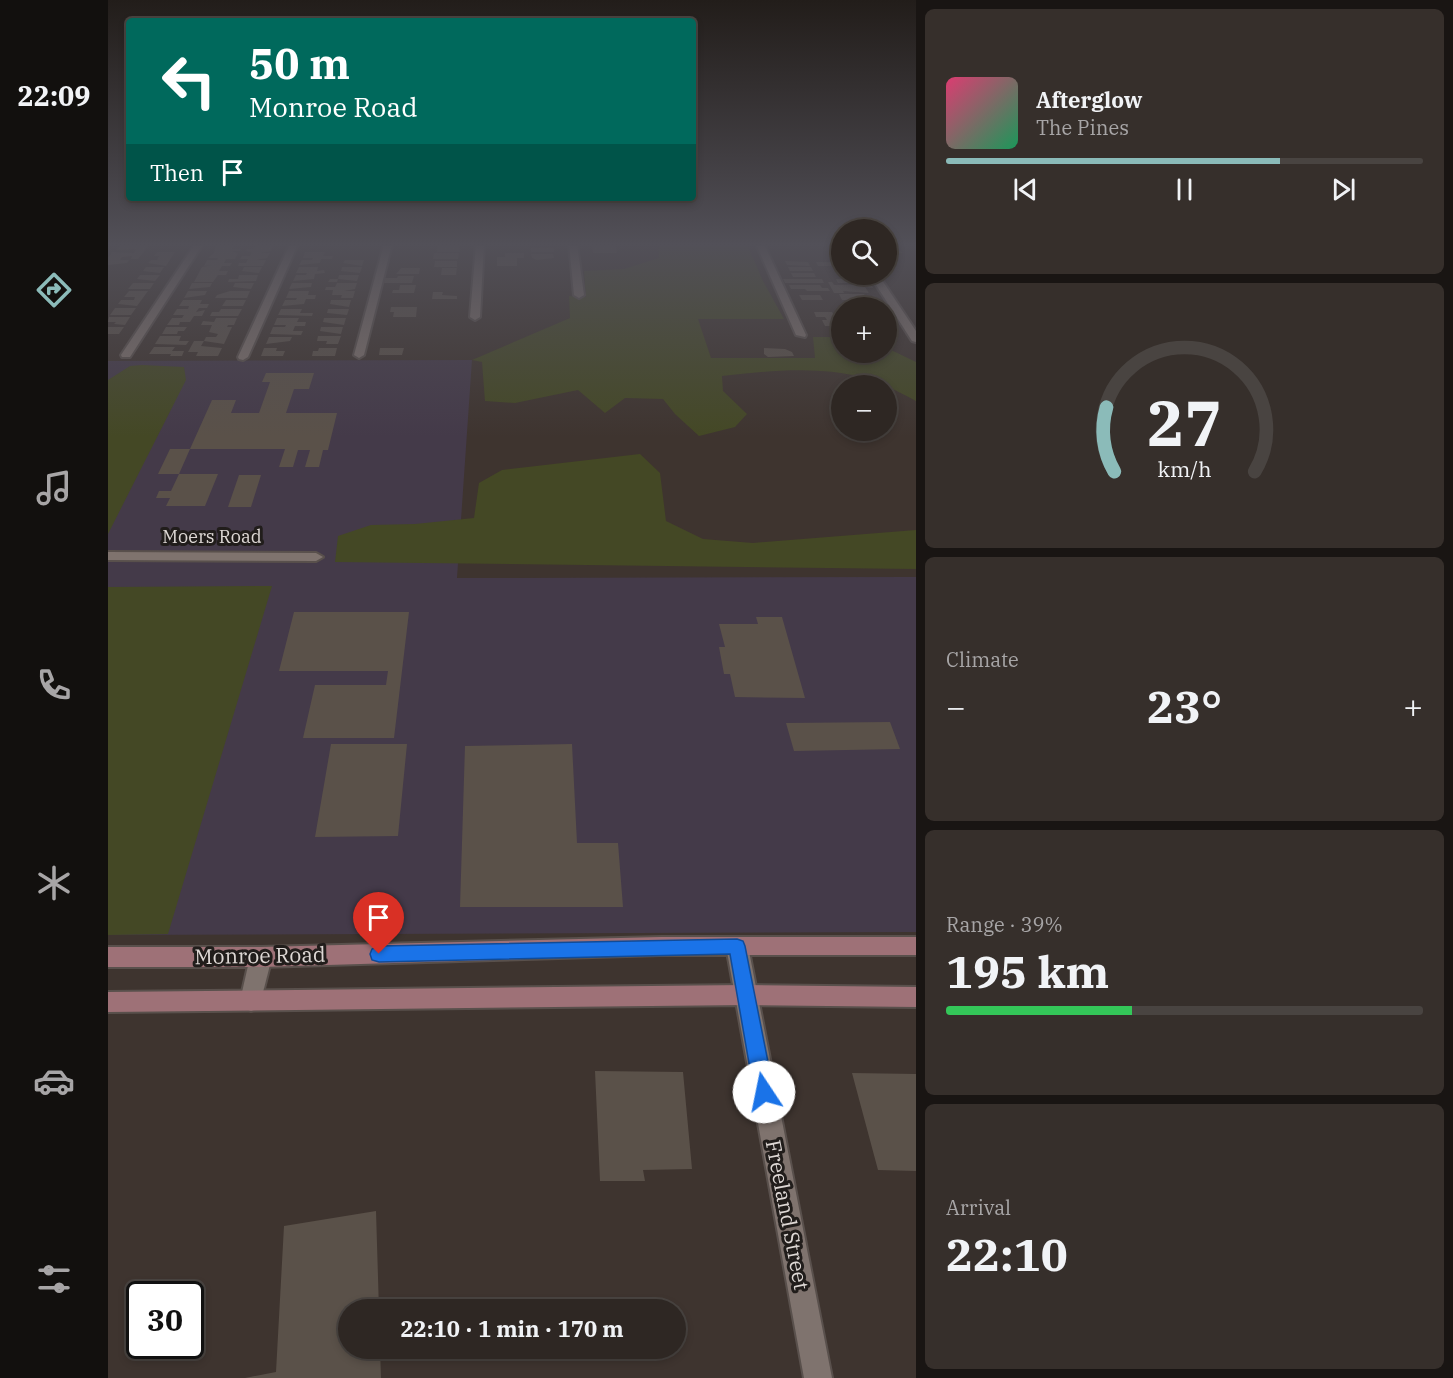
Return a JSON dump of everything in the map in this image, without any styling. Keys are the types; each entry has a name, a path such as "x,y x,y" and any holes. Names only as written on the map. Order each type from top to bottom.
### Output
{"main road":[{"name":"Monroe Road","path":"108,957 261,957 737,946 916,946"},
{"path":"108,1002 746,995 916,996"}],"street":[{"path":"126,355 157,308"},
{"path":"243,357 265,308"},
{"path":"358,355 371,308"},
{"path":"475,317 476,308"},
{"path":"789,308 801,335"},
{"path":"896,308 916,339"},
{"name":"Moers Road","path":"108,556 316,557"},
{"name":"Freeland Street","path":"737,946 818,1378"},
{"path":"251,1001 261,957"}],"shaded area":[{"path":"472,360 457,578 916,577 916,932 108,935 108,361"}],"green space":[{"path":"570,308 778,308 784,319 698,319 711,358 815,358 813,337 831,337 831,363 897,363 897,353 916,362 916,401 897,391 897,375 852,375 803,370 722,376 723,391 747,414 735,427 699,436 675,414 663,399 625,398 605,413 578,390 515,403 485,401 482,362 472,360 570,318"},
{"path":"130,366 184,367 186,380 108,534 108,380"},
{"path":"640,454 660,473 666,521 703,539 753,543 916,530 916,569 335,562 338,536 371,525 415,524 474,518 479,483 502,470"},
{"path":"272,586 168,934 108,935 108,587"}],"building":[{"path":"115,308 136,308 131,315 110,315"},
{"path":"199,308 196,312 205,310 202,316 194,316 190,322 167,325 172,318 182,318 184,315 173,315 177,309"},
{"path":"391,308 417,308 416,317 393,317 394,312 390,312"},
{"path":"221,309 242,309 238,316 210,316 212,312 219,312"},
{"path":"281,309 302,309 300,313 313,313 312,316 278,315"},
{"path":"328,309 349,309 347,315 327,313"},
{"path":"814,312 831,312 831,326 825,326 822,320 827,320 825,317 816,317"},
{"path":"109,317 130,317 125,325 108,322"},
{"path":"216,318 237,318 234,325 227,327 232,327 224,344 204,341 206,337 216,337 218,334 209,332 212,325 201,325 203,321 214,322"},
{"path":"277,318 299,318 297,322 306,322 305,326 295,326 293,331 303,331 301,335 270,334 273,327 285,327 286,325 274,325"},
{"path":"324,318 346,318 344,325 323,322"},
{"path":"108,327 124,327 119,334 108,334"},
{"path":"166,327 187,327 184,331 178,331 177,334 162,334"},
{"path":"321,327 343,327 341,334 320,331"},
{"path":"160,336 181,336 179,341 189,341 186,345 155,344"},
{"path":"318,336 341,336 338,344 326,344 327,341 317,341"},
{"path":"269,337 292,337 290,341 266,344"},
{"path":"194,341 204,341 201,346 222,348 218,356 196,356 198,352 188,352"},
{"path":"154,347 175,347 172,351 184,351 182,356 149,354"},
{"path":"264,348 277,348 276,351 285,351 283,356 261,356"},
{"path":"319,348 337,348 335,356 312,356 313,351 318,351"},
{"path":"380,348 404,348 402,355 379,355"},
{"path":"764,348 785,349 792,352 794,356 768,357 764,354"},
{"path":"266,373 314,373 309,389 294,389 286,413 337,413 328,450 323,450 319,467 305,467 310,450 298,450 293,467 279,467 285,449 190,449 212,400 236,400 231,413 259,413 270,382 262,382"},
{"path":"170,449 190,449 179,474 158,474"},
{"path":"179,474 218,474 205,506 166,506 170,498 156,498 159,491 171,491"},
{"path":"239,475 261,475 251,507 228,507"},
{"path":"294,612 409,612 394,738 303,738 315,685 386,685 388,671 279,671"},
{"path":"756,617 782,617 805,698 735,697 730,674 724,674 719,647 725,647 719,624 758,624"},
{"path":"890,722 900,749 794,751 786,723"},
{"path":"331,744 407,744 398,836 315,837"},
{"path":"572,744 577,843 618,843 623,907 460,907 465,746"},
{"path":"595,1071 683,1072 692,1169 643,1170 645,1181 600,1181"},
{"path":"852,1073 916,1074 916,1171 878,1170"},
{"path":"376,1211 379,1299 338,1299 338,1359 380,1359 381,1378 245,1378 276,1372 284,1226"}],"route":[{"path":"379,954 737,946 764,1092"}]}
